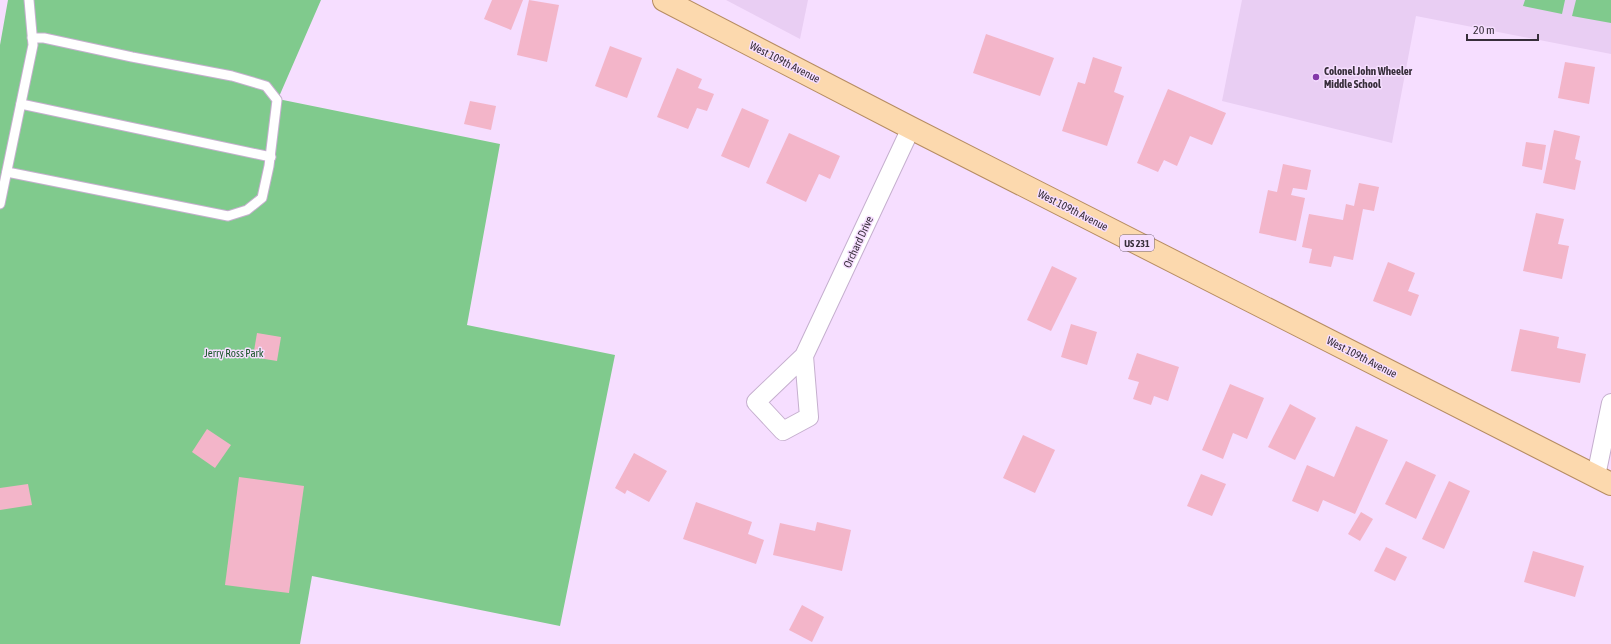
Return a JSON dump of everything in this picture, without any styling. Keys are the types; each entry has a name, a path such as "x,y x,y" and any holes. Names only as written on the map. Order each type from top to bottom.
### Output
{"main road":[{"name":"West 109th Avenue","path":"664,0 912,128 1604,480"}],"street":[{"name":"Orchard Drive","path":"804,356 912,128"},
{"path":"1604,480 1611,403"}],"lane":[{"path":"0,204 33,45 29,0"},
{"path":"7,172 228,216 248,210 262,198 270,156 277,100 266,86 232,76 44,38 32,38"},
{"path":"21,104 270,156"}],"shaded area":[{"path":"726,0 808,0 800,39"},
{"name":"Colonel John Wheeler Middle School","path":"1242,0 1611,0 1611,54 1416,16 1392,143 1222,101"}],"green space":[{"name":"Jerry Ross Park","path":"8,0 321,0 278,99 500,144 467,325 615,355 560,626 312,576 300,644 0,644 0,45"},
{"path":"1525,0 1565,0 1562,14 1523,6"},
{"path":"1576,0 1611,0 1611,23 1572,16"}],"building":[{"path":"492,0 523,0 511,30 484,19"},
{"path":"529,0 559,5 547,62 517,55"},
{"path":"986,34 1054,58 1040,96 973,73"},
{"path":"610,46 642,58 627,98 595,86"},
{"path":"1093,57 1122,67 1114,92 1124,96 1107,146 1062,131 1078,82 1085,84"},
{"path":"1565,62 1595,67 1589,104 1558,98"},
{"path":"677,68 702,79 698,88 714,94 707,111 697,108 688,129 657,117"},
{"path":"1168,89 1226,113 1212,145 1190,136 1177,166 1164,160 1158,172 1137,163"},
{"path":"470,101 496,106 491,130 464,124"},
{"path":"742,108 769,120 749,168 721,156"},
{"path":"1554,130 1580,136 1575,159 1581,161 1575,190 1543,183"},
{"path":"789,133 840,156 830,179 819,174 806,202 766,183"},
{"path":"1526,142 1546,145 1542,170 1522,166"},
{"path":"1283,164 1311,170 1307,190 1293,188 1291,195 1305,198 1296,241 1259,233 1268,190 1277,192"},
{"path":"1359,183 1379,187 1374,211 1363,209 1353,260 1334,256 1331,267 1309,263 1312,249 1302,247 1309,214 1343,220 1346,204 1354,206"},
{"path":"1536,213 1564,219 1558,244 1569,246 1562,279 1523,271"},
{"path":"1388,262 1415,273 1408,291 1419,295 1411,316 1373,301"},
{"path":"1052,266 1077,278 1051,331 1027,320"},
{"path":"1071,324 1097,332 1087,365 1061,357"},
{"path":"1520,329 1559,337 1557,348 1586,354 1580,383 1511,371"},
{"path":"257,333 281,337 277,361 253,357"},
{"path":"1137,353 1179,367 1168,401 1154,396 1151,405 1133,399 1139,382 1128,379"},
{"path":"1230,384 1264,398 1247,439 1233,433 1223,459 1202,450"},
{"path":"1290,404 1316,418 1295,460 1268,447"},
{"path":"1356,426 1388,440 1355,514 1323,500 1318,512 1292,501 1307,465 1334,477"},
{"path":"207,429 231,445 215,468 192,452"},
{"path":"1023,435 1055,450 1035,493 1003,478"},
{"path":"634,453 667,471 649,502 627,490 625,494 615,488"},
{"path":"1406,461 1436,475 1416,519 1385,504"},
{"path":"1201,474 1226,484 1212,516 1187,506"},
{"path":"239,477 304,486 289,593 225,585"},
{"path":"1449,481 1470,491 1444,549 1422,539"},
{"path":"28,484 32,505 0,510 0,488"},
{"path":"696,502 752,522 748,534 764,540 756,564 683,539"},
{"path":"1361,512 1373,519 1360,541 1348,534"},
{"path":"817,522 851,530 842,571 773,555 780,523 815,531"},
{"path":"1386,547 1407,557 1395,581 1374,571"},
{"path":"1533,551 1584,566 1575,597 1524,582"},
{"path":"802,605 824,617 812,642 789,630"}],"place":[{"name":"Colonel John Wheeler Middle School","path":"1316,77"}]}
